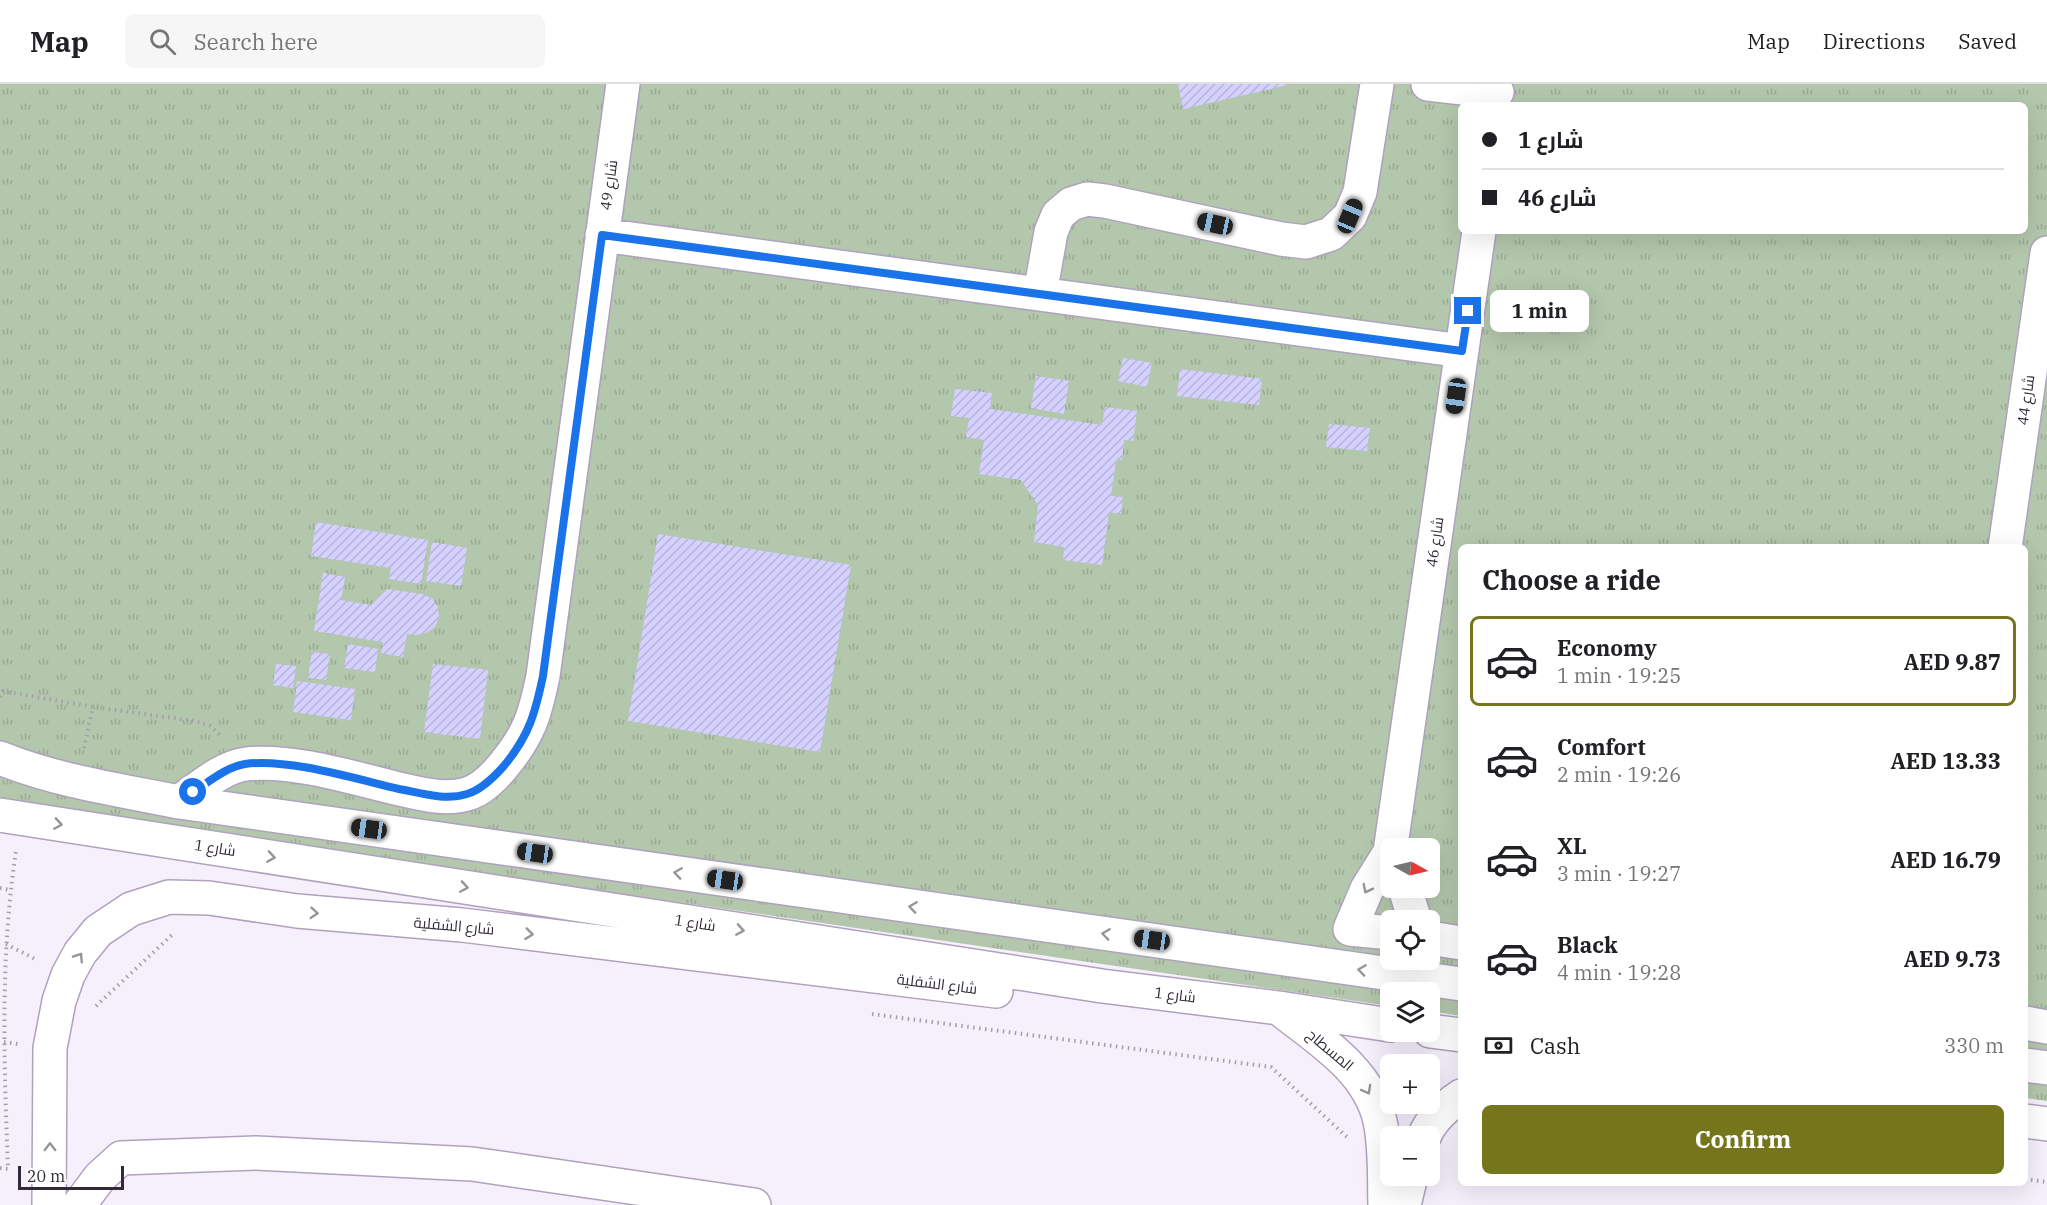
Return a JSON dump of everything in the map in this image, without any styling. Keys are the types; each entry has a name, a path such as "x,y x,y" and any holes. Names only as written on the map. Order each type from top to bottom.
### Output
{"street":[{"name":"شارع 49","path":"244,764 269,764 312,769 428,795 449,797 468,794 492,779 521,744 532,722 543,676 623,84"},
{"path":"1040,294 1051,232 1058,215 1071,204 1087,199 1281,239 1306,242 1331,234 1350,216 1360,192 1377,84"},
{"path":"1428,84 1497,94"},
{"name":"شارع 46","path":"1392,838 1479,234"},
{"path":"602,235 1462,351"},
{"name":"شارع 44","path":"2006,544 2034,438 2047,253"},
{"path":"0,758 29,770 77,782 179,802 1458,984"},
{"path":"179,802 223,773 244,764"},
{"name":"شارع 1","path":"11,816 1102,986 1279,1008 1380,1023"},
{"name":"شارع 46","path":"1380,869 1367,889 1350,929 1380,932"},
{"name":"شارع الشفلية","path":"49,1205 50,1048 59,1001 68,975 80,953 98,931 131,909 169,897 209,898 297,911 462,925 1026,995 1064,994 1102,986"},
{"path":"1440,940 1458,943"},
{"name":"المسطاح","path":"1279,1008 1356,1071 1371,1099 1381,1126"},
{"path":"2028,1024 2047,1027"},
{"path":"1440,1032 1458,1035"},
{"path":"2028,1065 2047,1068"},
{"path":"1428,1126 1458,1098"},
{"path":"2028,1121 2047,1124"},
{"path":"79,1205 100,1177 121,1158 256,1153 472,1164 754,1205"},
{"name":"المسطاح","path":"1385,1186 1385,1205"},
{"path":"1404,1205 1409,1186"}],"path":[{"path":"0,697 3,691 93,707 195,721 210,726 244,764"},
{"path":"77,782 93,707"},
{"path":"0,1168 8,1169 4,1042 11,816"},
{"path":"0,888 10,890"},
{"path":"91,1010 177,930"},
{"path":"870,1013 1271,1067 1352,1142 1380,1148"},
{"path":"4,1042 50,1048"},
{"path":"2028,1179 2047,1182"}],"green space":[{"path":"0,84 2047,84 2047,1101 2028,1098 2028,544 1458,544 1458,1016 1440,1013 1440,982 1380,982 1380,1005 0,803"}],"building":[{"path":"1178,84 1287,84 1288,85 1183,109"},
{"path":"1123,358 1152,363 1147,387 1118,381"},
{"path":"1180,369 1262,379 1259,405 1177,396"},
{"path":"1036,376 1069,381 1064,414 1031,408"},
{"path":"955,389 992,393 990,409 1102,425 1105,407 1137,411 1133,441 1124,440 1122,460 1116,460 1111,496 1123,497 1121,514 1109,512 1102,565 1063,560 1064,547 1034,542 1038,505 1021,480 979,474 984,440 966,437 969,418 951,416"},
{"path":"1329,424 1370,428 1367,451 1326,447"},
{"path":"316,522 428,540 421,584 389,579 391,568 311,556"},
{"path":"658,534 851,565 820,752 628,721"},
{"path":"432,542 467,548 461,586 426,581"},
{"path":"323,573 345,577 341,600 371,605 387,589 422,594 432,598 438,607 439,617 435,627 426,633 407,634 403,657 381,653 383,642 314,631"},
{"path":"348,644 378,649 375,672 344,668"},
{"path":"312,652 330,654 326,680 308,678"},
{"path":"276,664 296,666 293,688 273,685"},
{"path":"433,664 488,670 480,739 424,732"},
{"path":"297,681 355,689 351,720 293,712"}],"route":[{"path":"193,792 223,773 244,764 269,764 312,769 428,795 449,797 468,794 492,779 521,744 532,722 543,676 602,235 1462,351 1468,311"}]}
